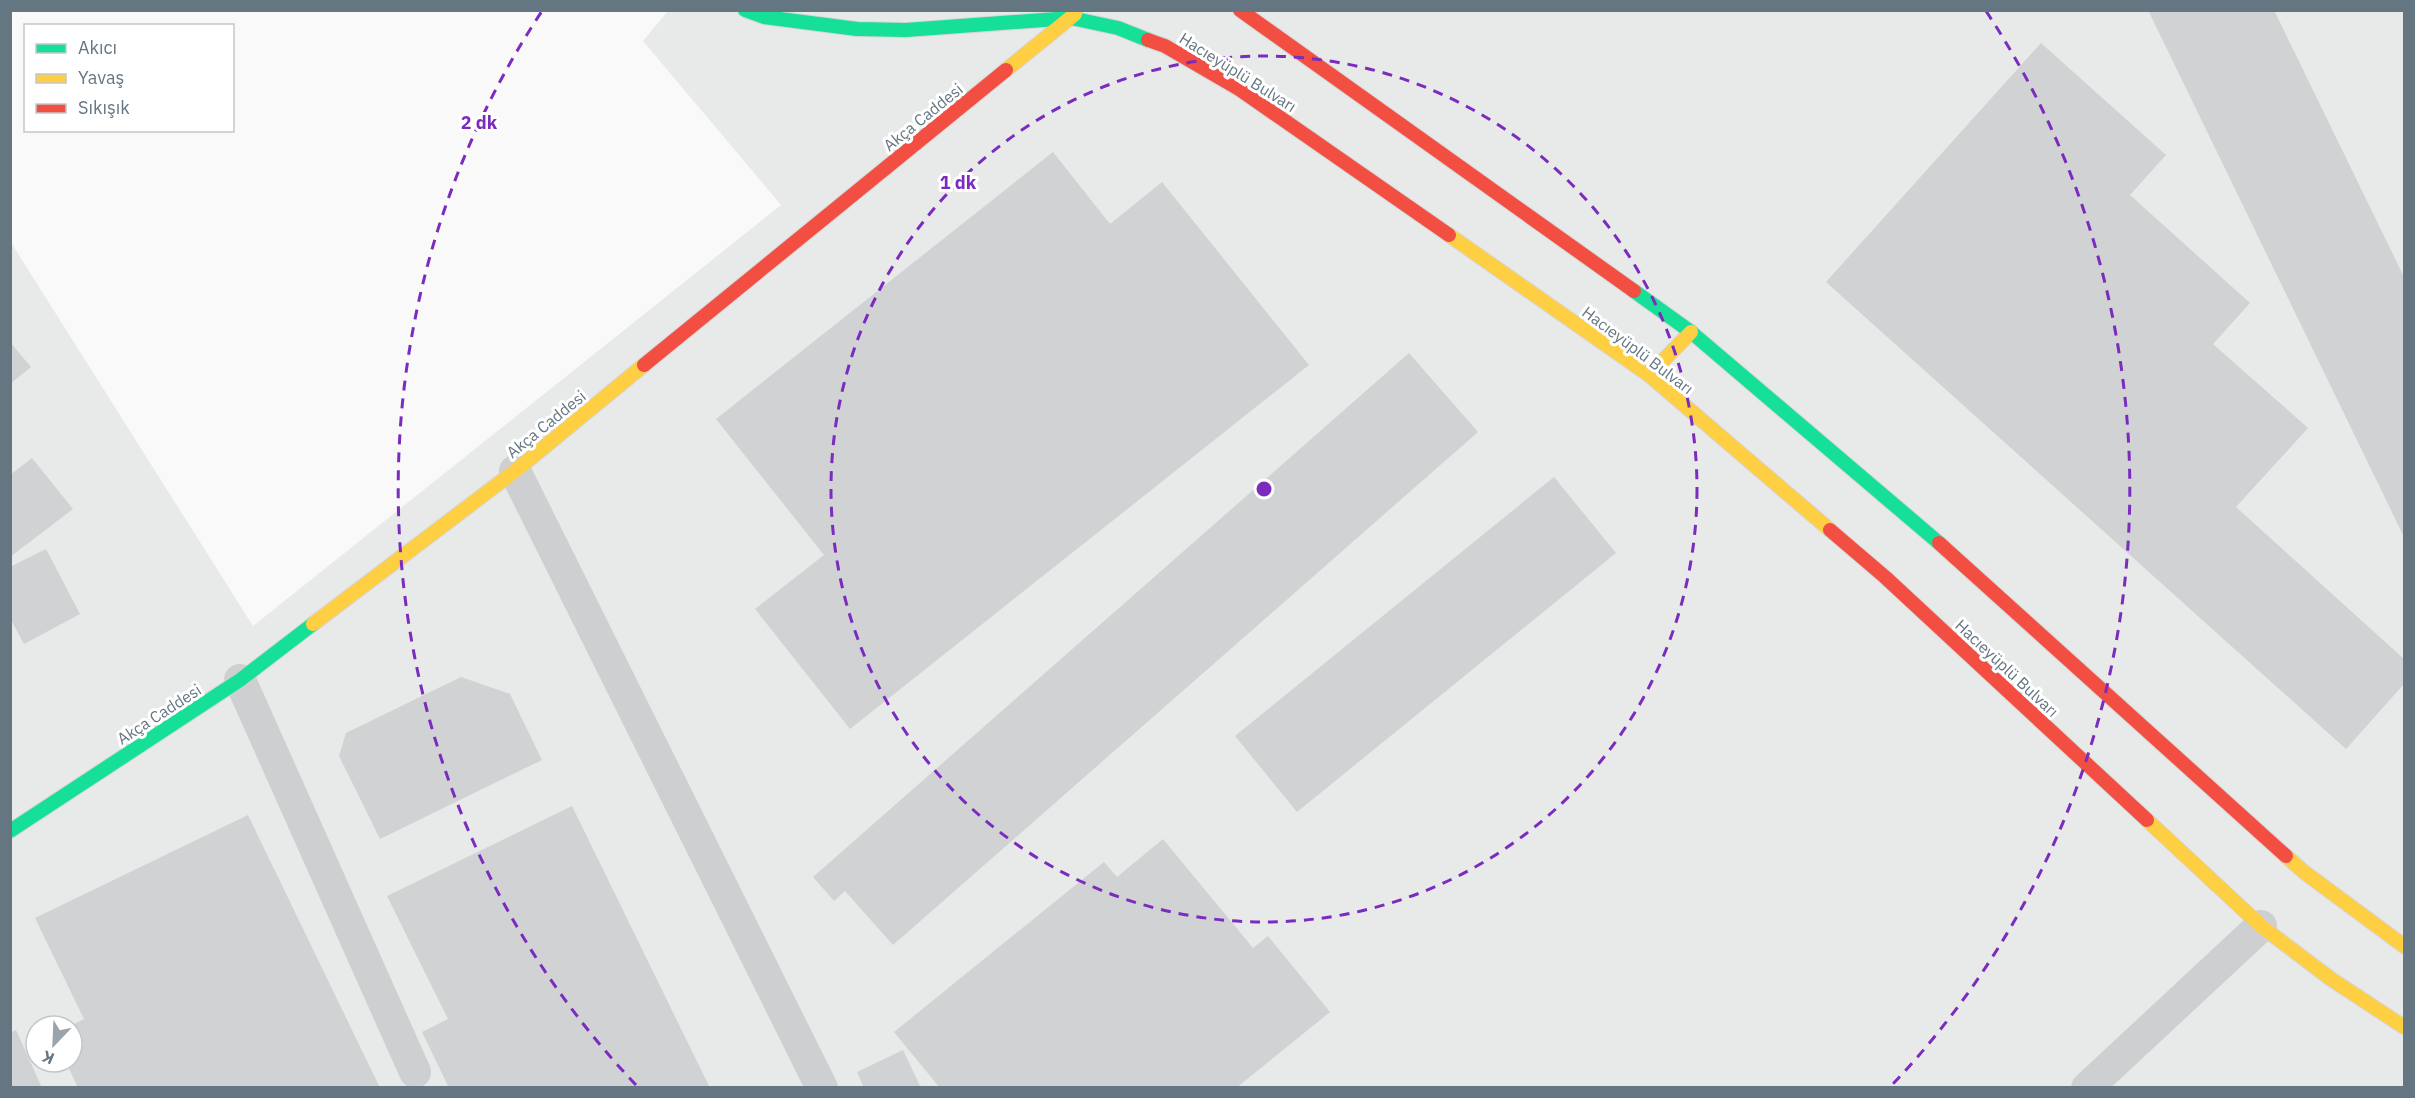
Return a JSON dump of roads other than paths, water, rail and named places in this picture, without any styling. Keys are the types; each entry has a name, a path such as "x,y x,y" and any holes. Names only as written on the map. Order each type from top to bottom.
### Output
{"street":[{"name":"Hacıeyüplü Bulvarı","path":"745,10 764,17 857,28 886,29 1075,14 1166,46 1239,89 1649,375 1885,577 2261,926 2309,966 2404,1027"},
{"path":"1240,10 1691,332 1937,541 2304,872 2404,946"},
{"name":"Akça Caddesi","path":"10,831 240,680 515,471 1075,14"},
{"path":"1649,375 1691,332"},
{"path":"515,471 822,1088"},
{"path":"240,680 415,1072"},
{"path":"2087,1088 2261,926"}]}
